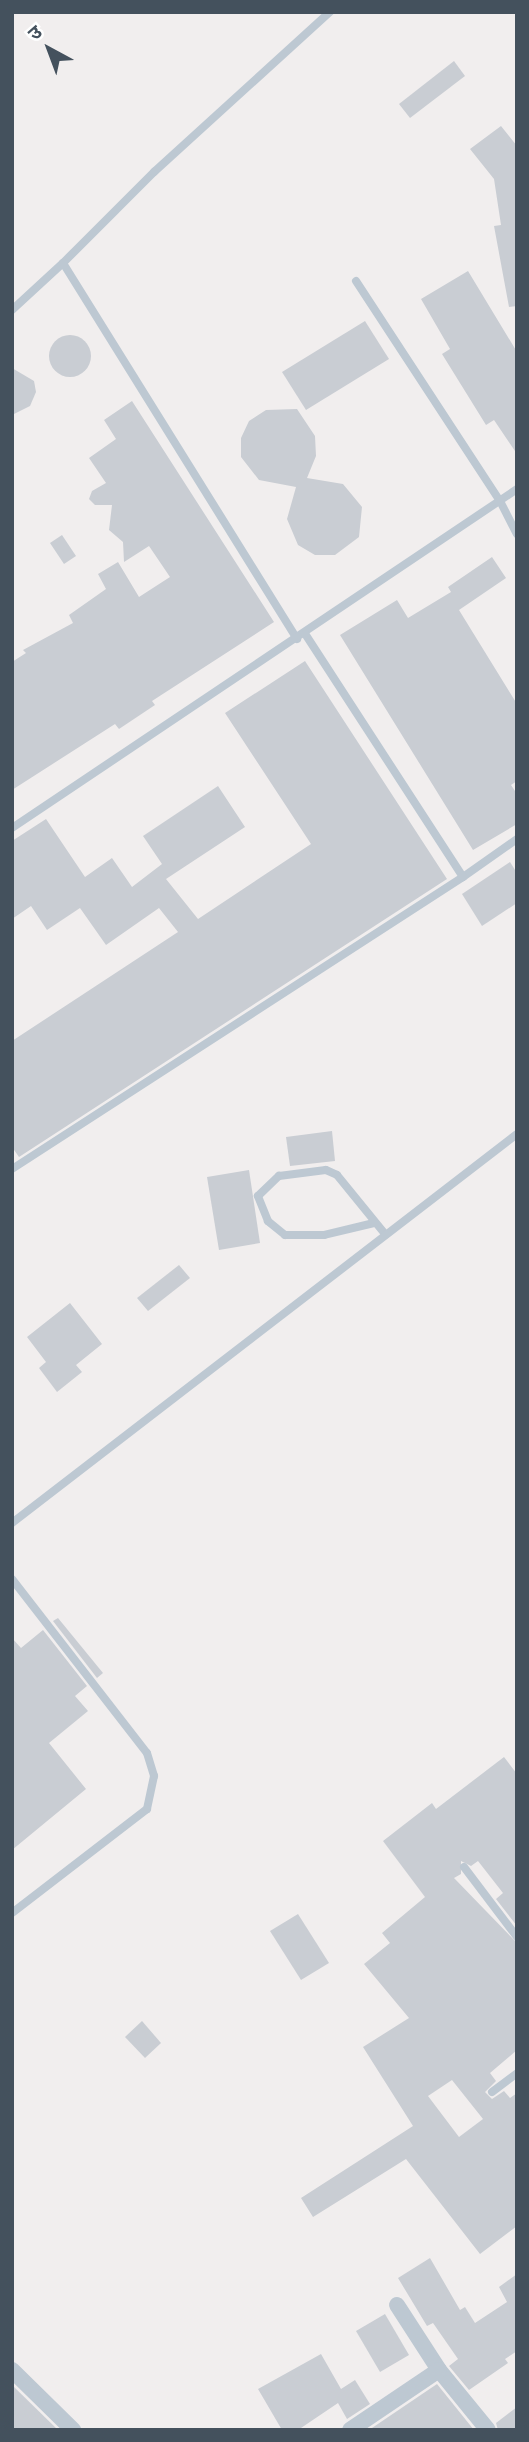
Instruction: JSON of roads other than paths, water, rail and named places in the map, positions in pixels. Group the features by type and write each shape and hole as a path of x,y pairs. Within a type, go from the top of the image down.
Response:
{"street":[{"path":"397,2305 439,2370 488,2430"},
{"path":"12,2370 73,2430"},
{"path":"350,2430 439,2370"}],"lane":[{"path":"12,310 154,172 330,12"},
{"path":"63,263 302,636 463,877"},
{"path":"356,281 500,501 517,534"},
{"path":"12,828 302,636 517,489"},
{"path":"12,1169 463,877 517,839"},
{"path":"12,1523 517,1134"},
{"path":"374,1223 324,1235 285,1235 268,1221 258,1196 279,1175 327,1170 337,1175 374,1223 386,1234"},
{"path":"12,1579 147,1753 154,1784 147,1809 12,1913"},
{"path":"464,1867 517,1937"},
{"path":"492,2092 517,2073"}]}
